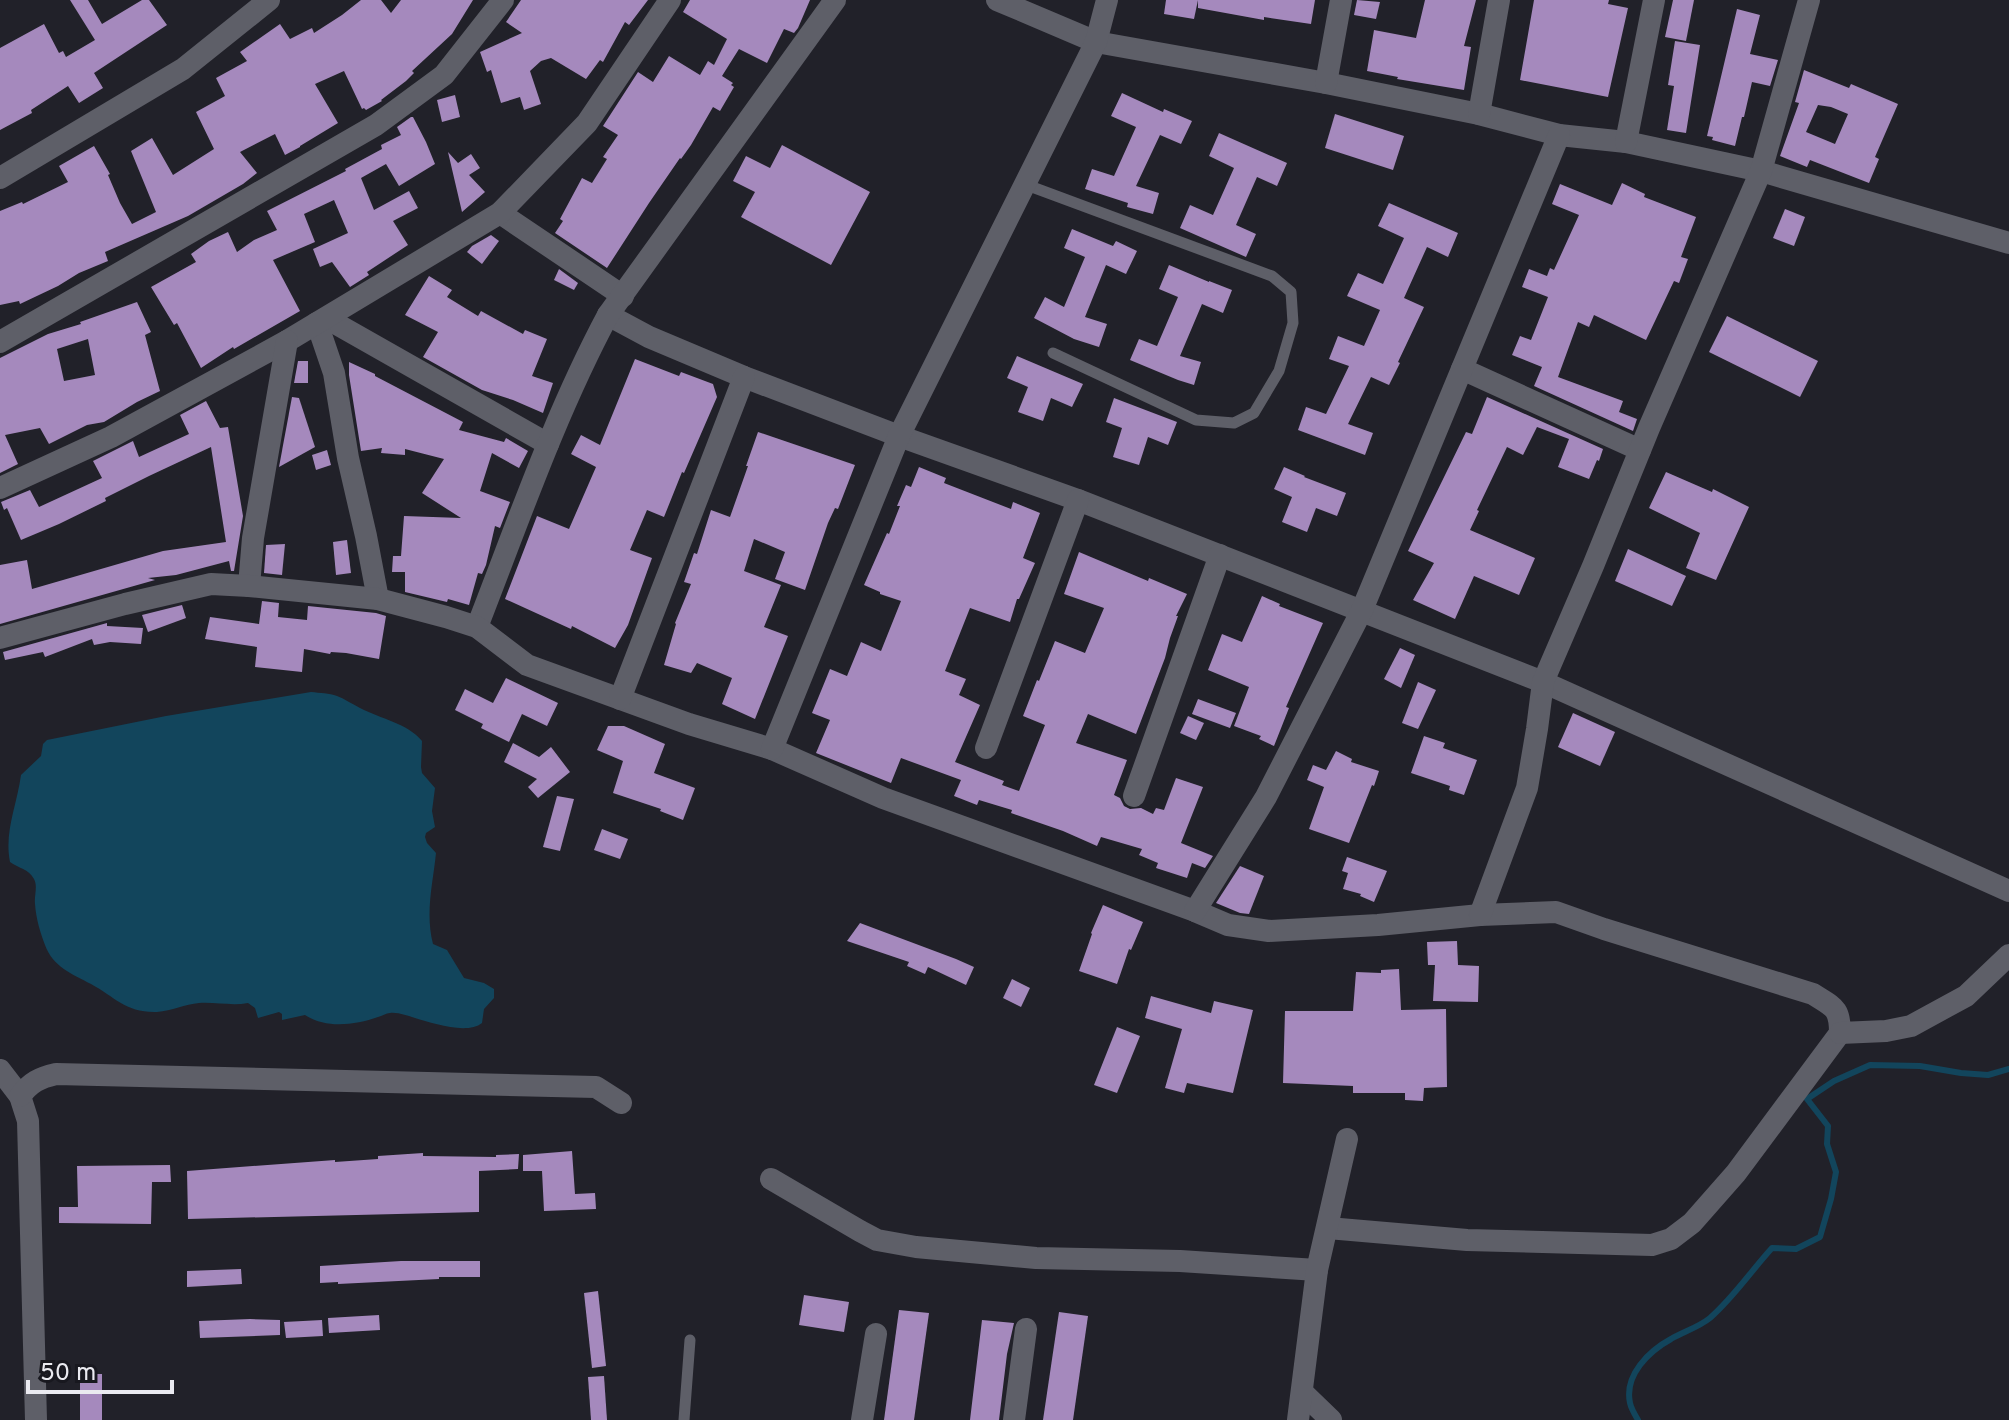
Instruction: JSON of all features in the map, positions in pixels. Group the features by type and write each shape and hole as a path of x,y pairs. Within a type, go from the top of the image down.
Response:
{"street":[{"path":"0,178 183,69 269,0"},
{"path":"0,342 376,125 444,75 503,0"},
{"path":"0,488 111,437 287,341 500,213 587,123 670,0"},
{"path":"477,627 548,444 587,353 608,315 835,0"},
{"path":"997,0 1096,42 1326,83 1479,114 1559,135 1626,142 1761,171 2009,243"},
{"path":"772,749 899,436 1096,42 1107,0"},
{"path":"1326,83 1341,0"},
{"path":"1479,114 1499,0"},
{"path":"1626,142 1654,0"},
{"path":"1480,915 1527,788 1543,682 1761,171 1809,0"},
{"path":"1195,911 1266,797 1362,610 1559,135"},
{"path":"500,213 623,296"},
{"path":"608,315 649,337 744,377 1078,500 1543,682 2009,891"},
{"path":"322,320 548,444"},
{"path":"322,320 378,599"},
{"path":"249,586 253,538 287,341"},
{"path":"1462,369 1640,450"},
{"path":"620,699 744,377"},
{"path":"986,748 1078,500"},
{"path":"1134,796 1220,555"},
{"path":"0,638 211,584 378,599 477,627 527,665 689,724 772,749 883,798 1228,925 1269,931 1556,912 1813,994 1834,1008 1840,1017 1840,1033 1736,1173 1692,1223 1671,1239 1652,1245 1467,1240 1328,1228"},
{"path":"1840,1033 1886,1031 1911,1026 1966,996 2009,955"},
{"path":"0,1070 20,1096 28,1121 36,1420"},
{"path":"20,1096 30,1083 56,1074 596,1087 621,1103"},
{"path":"1298,1420 1317,1270 1347,1139"},
{"path":"771,1179 877,1240 916,1247 1036,1258 1180,1261 1317,1270"},
{"path":"1014,1420 1026,1329"},
{"path":"862,1420 876,1334"},
{"path":"1302,1392 1331,1420"}],"lane":[{"path":"1024,184 1272,276 1291,292 1293,323 1279,371 1254,413 1234,423 1196,420 1053,353"},
{"path":"684,1420 690,1340"}],"water":[{"path":"311,692 340,697 401,726 422,741 422,773 435,788 432,811 435,827 425,837 436,853 430,898 433,944 447,950 464,978 494,989 494,998 484,1009 482,1023 468,1028 449,1027 393,1013 341,1024 322,1022 305,1015 282,1020 279,1012 258,1018 255,1008 248,1003 199,1003 146,1012 121,1003 70,973 48,953 36,914 35,882 29,873 10,862 9,851 10,829 21,775 41,756 47,740"}],"building":[{"path":"70,0 88,0 102,24 142,0 149,0 167,25 94,73 103,88 79,103 68,86 31,110 32,113 0,130 0,48 44,24 59,53 63,51 66,57 95,40"},
{"path":"361,0 381,0 391,13 401,0 473,0 452,34 382,101 366,110 362,109 344,71 315,84 338,123 285,155 275,134 240,152 257,173 243,184 188,216 105,252 108,261 58,286 20,304 19,301 0,305 0,211 23,204 68,182 59,166 94,146 132,224 156,212 131,151 152,138 173,175 214,149 196,112 225,96 216,78 247,61 240,52 280,24 290,39 312,28 314,33"},
{"path":"521,0 648,0 629,25 625,22 603,62 600,60 586,79 551,58 541,61 530,71 541,104 524,110 520,97 501,103 491,70 487,72 480,52 522,33 506,22"},
{"path":"690,0 810,0 798,28 794,33 784,29 767,63 739,49 722,76 734,87 720,111 713,107 691,145 607,268 555,233 582,178 592,183 607,159 603,157 618,135 603,126 638,72 653,82 669,56 700,75 708,61 714,65 727,39 683,12"},
{"path":"1166,0 1198,0 1194,19 1164,14"},
{"path":"1198,0 1315,0 1311,24 1264,17 1264,20 1198,8"},
{"path":"1357,0 1380,2 1376,19 1354,15"},
{"path":"1425,0 1476,0 1464,46 1471,47 1464,90 1367,71 1374,30 1416,38"},
{"path":"1534,0 1609,0 1608,4 1628,8 1608,97 1520,80"},
{"path":"1673,0 1694,0 1686,41 1665,37"},
{"path":"1737,9 1760,15 1750,54 1778,60 1770,86 1752,82 1735,146 1707,136"},
{"path":"1675,41 1700,45 1686,133 1667,130 1674,86 1668,85"},
{"path":"1804,70 1849,88 1851,84 1898,104 1875,157 1879,159 1869,183 1810,160 1807,167 1780,156 1799,103 1795,102","holes":["1818,105 1848,114 1835,144 1806,132"]},
{"path":"1122,93 1163,112 1164,109 1192,121 1181,144 1160,135 1136,186 1159,193 1153,214 1127,207 1128,203 1085,189 1092,169 1114,176 1136,127 1111,116"},
{"path":"455,95 460,117 442,122 437,100"},
{"path":"1335,114 1404,136 1393,170 1325,148"},
{"path":"411,117 435,164 399,186 386,164 361,178 374,210 409,191 418,208 393,221 408,245 350,287 332,262 320,267 313,249 348,233 334,200 304,214 315,242 273,260 300,311 201,368 177,323 174,325 151,287 196,262 191,254 228,232 237,252 277,230 267,211 382,149 381,145 401,135 397,127"},
{"path":"1219,133 1287,163 1277,186 1257,177 1236,225 1256,234 1246,257 1180,228 1190,205 1213,215 1234,168 1209,156"},
{"path":"782,145 870,192 831,265 741,217 755,192 733,181 746,156 770,168"},
{"path":"448,152 458,163 471,154 480,168 469,175 485,192 462,212"},
{"path":"1622,183 1645,194 1644,197 1696,217 1681,257 1688,259 1679,283 1674,281 1646,340 1594,315 1589,327 1578,322 1558,377 1623,401 1619,412 1637,419 1633,431 1534,386 1542,367 1512,355 1520,336 1531,340 1548,297 1522,287 1529,269 1547,276 1550,268 1554,270 1579,215 1552,204 1560,184 1612,205"},
{"path":"1389,203 1458,233 1448,257 1427,247 1404,298 1424,307 1400,363 1389,385 1371,377 1348,424 1373,433 1365,455 1298,430 1306,407 1326,414 1349,366 1329,359 1338,336 1364,346 1380,310 1347,296 1358,273 1383,284 1404,238 1378,226"},
{"path":"1785,209 1805,217 1794,246 1773,238"},
{"path":"1072,229 1113,246 1116,241 1137,251 1126,274 1106,265 1085,317 1107,324 1099,347 1074,339 1034,318 1045,297 1064,307 1085,257 1064,248"},
{"path":"491,235 499,241 482,264 467,252"},
{"path":"1169,265 1232,290 1223,313 1202,304 1180,356 1201,362 1194,385 1130,360 1139,339 1157,346 1178,297 1159,289"},
{"path":"559,269 578,283 574,290 554,280"},
{"path":"429,276 452,290 447,297 478,316 481,311 523,334 525,330 547,339 532,376 553,383 543,413 482,390 423,357 438,332 405,315"},
{"path":"137,302 151,332 145,335 160,391 104,422 87,425 49,444 40,428 5,435 18,464 0,473 0,358 80,322","holes":["88,339 95,375 64,381 57,349"]},
{"path":"1727,316 1818,361 1800,397 1709,352"},
{"path":"1017,356 1083,384 1072,407 1051,398 1043,421 1018,412 1028,387 1007,378"},
{"path":"635,359 679,376 681,372 713,384 717,397 664,517 647,510 630,550 652,558 628,625 615,648 572,626 571,629 505,599 537,516 569,529 596,467 571,454 581,435 600,445"},
{"path":"298,361 308,361 308,383 294,383"},
{"path":"349,362 463,422 459,430 504,442 506,438 528,451 519,468 492,453 480,491 510,502 500,528 495,526 486,565 482,574 478,573 469,605 405,592 405,572 392,572 393,556 401,556 404,516 461,518 422,493 444,459 405,449 405,455 381,453 382,448 361,451"},
{"path":"292,397 299,398 315,447 279,467"},
{"path":"1487,397 1603,449 1589,479 1558,467 1569,439 1537,427 1523,455 1507,447 1470,530 1535,558 1519,595 1474,576 1455,619 1413,600 1434,563 1408,551 1466,432 1472,434"},
{"path":"1114,398 1177,422 1168,445 1148,437 1139,465 1113,457 1122,428 1106,422"},
{"path":"206,401 220,428 228,427 243,516 234,571 231,571 229,561 176,575 148,578 155,580 0,624 0,565 27,560 32,589 163,551 226,542 211,447 21,540 7,508 4,510 1,502 30,490 39,507 102,478 93,461 133,441 139,457 189,434 180,415"},
{"path":"758,432 855,465 838,509 835,508 828,523 805,590 775,579 785,552 754,539 744,571 781,585 764,627 788,636 755,719 722,704 732,678 697,663 691,673 664,665 675,623 691,584 684,582 711,510 730,517"},
{"path":"327,450 331,465 316,470 312,455"},
{"path":"919,467 946,478 944,483 1011,509 1013,502 1040,513 1023,558 1035,563 1017,599 1010,622 970,608 945,671 966,679 959,695 980,705 955,762 1004,781 1002,785 1019,791 1045,725 1023,716 1055,641 1085,653 1104,608 1064,594 1079,552 1187,594 1176,616 1165,658 1136,734 1088,714 1076,743 1127,760 1114,795 1130,809 1141,808 1153,814 1156,808 1164,810 1176,778 1203,787 1181,843 1213,856 1205,868 1192,863 1187,878 1156,868 1158,863 1139,855 1142,849 1101,837 1097,846 1011,813 1012,810 979,800 977,805 954,796 961,780 901,758 891,783 816,753 830,720 812,713 830,669 847,676 861,642 881,651 901,601 864,585 889,534 906,485 911,487"},
{"path":"1284,467 1346,493 1337,516 1316,508 1307,532 1282,522 1292,497 1274,489"},
{"path":"1666,472 1712,492 1713,489 1749,507 1716,580 1686,568 1700,533 1649,508"},
{"path":"347,540 351,573 336,575 333,542"},
{"path":"285,544 282,575 264,573 266,545"},
{"path":"1628,549 1686,576 1672,606 1615,581"},
{"path":"1262,596 1323,623 1286,707 1289,708 1274,746 1259,739 1261,736 1234,726 1249,687 1208,670 1222,634 1242,642"},
{"path":"262,601 279,603 278,617 307,620 308,606 386,616 379,659 304,649 302,672 255,667 257,647 205,639 210,617 259,624"},
{"path":"182,605 186,618 148,632 142,615"},
{"path":"107,623 107,626 143,628 141,644 110,642 94,645 92,639 45,657 43,652 5,660 3,652"},
{"path":"1400,648 1415,655 1401,688 1384,679"},
{"path":"506,678 558,703 547,726 522,714 509,742 455,710 465,689 493,703"},
{"path":"1418,682 1436,690 1418,729 1402,723"},
{"path":"1198,699 1236,713 1230,728 1192,714"},
{"path":"1573,713 1615,732 1600,766 1558,747"},
{"path":"1188,716 1204,723 1196,740 1180,733"},
{"path":"608,726 624,726 665,744 654,773 695,788 683,820 613,793 623,761 597,750"},
{"path":"1424,736 1445,743 1443,748 1477,760 1464,795 1449,790 1450,786 1411,773"},
{"path":"513,743 539,757 551,747 570,772 538,798 528,787 537,779 504,762"},
{"path":"1336,751 1352,759 1351,762 1379,771 1349,843 1309,829 1324,787 1307,780 1313,765 1326,770"},
{"path":"557,796 574,799 560,851 543,847"},
{"path":"602,829 628,839 620,859 594,850"},
{"path":"1347,857 1387,871 1374,902 1343,889 1348,873 1342,871"},
{"path":"1240,866 1264,876 1249,914 1216,903"},
{"path":"1103,905 1143,922 1129,949 1117,984 1079,971"},
{"path":"860,923 974,967 966,985 928,967 925,974 907,966 909,962 847,941"},
{"path":"1457,941 1458,965 1479,966 1478,1002 1433,1001 1435,965 1428,965 1427,942"},
{"path":"1399,969 1401,1010 1446,1009 1447,1087 1424,1088 1423,1101 1405,1100 1405,1093 1353,1093 1353,1086 1283,1083 1285,1011 1353,1011 1356,972 1381,973 1381,970"},
{"path":"1012,979 1030,988 1021,1007 1003,998"},
{"path":"1151,996 1211,1013 1214,1001 1253,1010 1233,1093 1187,1083 1184,1093 1165,1088 1182,1029 1145,1018"},
{"path":"1117,1027 1140,1036 1117,1093 1094,1085"},
{"path":"572,1151 575,1194 595,1193 596,1209 544,1211 542,1171 523,1171 523,1155"},
{"path":"423,1153 423,1156 496,1157 519,1154 518,1169 479,1171 479,1212 188,1219 187,1171 378,1159 378,1156"},
{"path":"170,1165 171,1182 152,1182 151,1224 59,1223 59,1207 78,1207 77,1166"},
{"path":"401,1261 480,1261 480,1277 320,1283 320,1266"},
{"path":"241,1269 242,1284 187,1287 187,1271"},
{"path":"598,1291 606,1366 592,1368 584,1293"},
{"path":"804,1295 849,1302 844,1332 799,1325"},
{"path":"899,1310 929,1313 914,1420 884,1420"},
{"path":"1059,1312 1088,1316 1073,1420 1043,1420"},
{"path":"379,1315 380,1330 329,1333 328,1318"},
{"path":"280,1320 280,1335 200,1338 199,1321"},
{"path":"322,1320 323,1336 286,1338 284,1322"},
{"path":"982,1320 1014,1323 999,1420 970,1420"},
{"path":"80,1374 102,1374 102,1420 80,1420"},
{"path":"604,1376 607,1420 591,1420 588,1377"}],"waterway":[{"path":"1638,1420 1629,1393 1635,1374 1647,1357 1663,1344 1710,1318 1772,1248 1796,1249 1820,1237 1836,1172 1827,1144 1828,1126 1807,1099 1834,1081 1870,1065 1920,1066 1988,1075 2009,1069"}]}
